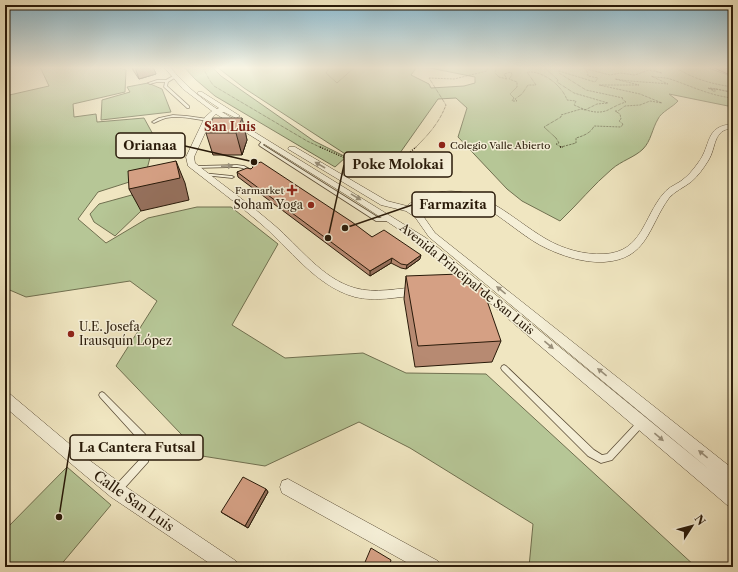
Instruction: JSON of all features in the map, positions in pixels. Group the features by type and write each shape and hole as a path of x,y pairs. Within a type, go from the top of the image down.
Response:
{"street":[{"name":"Avenida Principal de San Luis","path":"192,94 216,111 391,219 422,240 733,499"},
{"name":"Avenida Principal de San Luis","path":"203,94 230,112 375,199 390,205 406,208 418,215 432,235 733,479"},
{"path":"201,101 208,102 210,98"},
{"path":"230,112 222,110 216,111 207,123 190,157 191,164 273,229 299,255 324,276 350,291 364,294 431,290"},
{"path":"207,123 233,121"},
{"path":"391,219 391,214 393,211 406,208 435,195 445,193 463,194 486,203 543,241 565,252 591,258 617,256 635,248 666,196 673,188 690,178 706,158 711,141 717,130 722,127 733,126"},
{"path":"452,280 454,266"},
{"path":"463,290 480,292 491,296"},
{"name":"Calle San Luis","path":"5,398 80,462 117,491 230,567"},
{"path":"288,487 432,567"}],"lane":[{"path":"173,94 188,107"},
{"path":"154,122 167,116 187,117 207,123"},
{"path":"199,171 237,166 251,171"},
{"path":"199,171 232,177"},
{"path":"504,368 591,453 601,459 609,457 641,423"},
{"path":"102,395 142,437 147,446 144,459 117,491"}],"path":[{"path":"227,94 304,139 359,164 388,164 400,161 426,137 440,120 446,105 439,94"},
{"path":"510,94 514,98 512,101 517,101 515,99 522,94"},
{"path":"564,94 566,96 565,99 576,101 574,105 584,110"},
{"path":"579,94 608,103 597,104 584,110"},
{"path":"601,94 623,98 622,99 626,102 604,111 596,112 581,109 561,115 544,127 558,140 559,143 556,144 563,147 576,143 576,138 584,136 593,129 594,126 621,126 623,124 619,121 621,119 620,114 615,111 618,111 624,106 640,105 650,101 662,102 637,94"},
{"path":"711,94 720,94 724,98 733,98"}],"green space":[{"path":"15,94 118,94 73,104 74,117 96,114 97,122 144,118 155,138 145,177 98,192 78,219 106,243 148,218 197,207 231,207 278,244 232,325 285,358 363,353 406,373 486,374 696,567 529,567 533,524 410,448 359,422 265,466 202,456 116,366 157,301 130,281 26,297 5,288 5,96"},
{"path":"124,94 164,94 171,112 101,120 102,100"},
{"path":"212,94 246,94 314,141 346,157 335,167"},
{"path":"253,94 733,94 733,107 669,94 678,101 660,116 648,142 643,149 612,169 598,181 560,221 522,201 507,189 458,137 467,108 456,98 438,99 395,160 380,163 356,161"},
{"path":"139,193 141,211 115,236 94,222 90,214 99,204"},
{"path":"67,467 111,505 59,567 5,567 5,530"}],"building":[{"path":"213,118 242,118 236,133 206,133"},
{"path":"176,161 180,178 129,189 128,171"},
{"path":"261,162 352,222 372,237 384,230 421,255 407,265 401,264 392,258 370,271 237,172 247,168 251,169 253,167 252,165"},
{"path":"460,274 483,289 501,341 418,346 406,276"},
{"path":"243,477 266,489 245,526 221,512"},
{"path":"371,548 391,560 389,567 363,567"}],"place":[{"name":"Colegio Valle Abierto","path":"442,145"},
{"name":"Orianaa","path":"254,162"},
{"name":"Farmarket","path":"292,190"},
{"name":"Soham Yoga","path":"311,205"},
{"name":"Farmazita","path":"345,228"},
{"name":"Poke Molokai","path":"328,238"},
{"name":"U.E. Josefa Irausquín López","path":"71,334"},
{"name":"La Cantera Futsal","path":"59,517"}],"district":[{"name":"San Luis","path":"230,127"}]}
